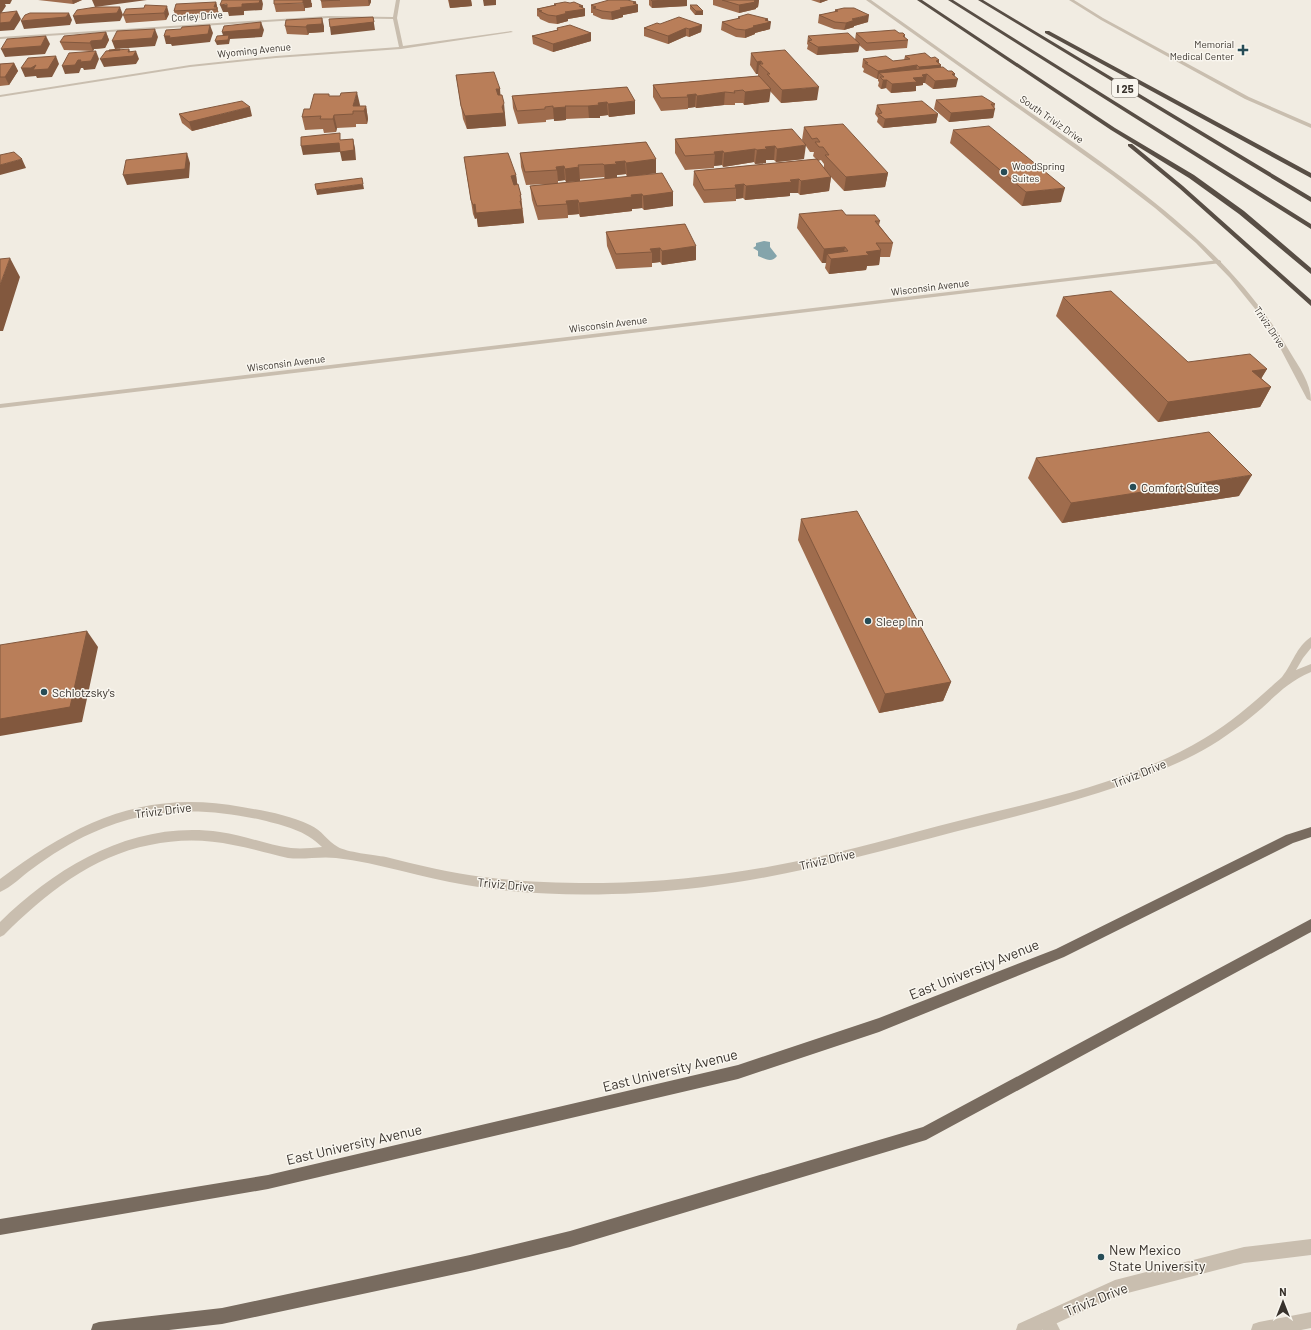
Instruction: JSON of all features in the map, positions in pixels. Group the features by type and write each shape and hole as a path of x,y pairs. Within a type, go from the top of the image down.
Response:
{"highway":[{"path":"919,0 1113,129 1135,140 1228,203 1311,272"},
{"name":"I 25","path":"950,0 1311,227"},
{"path":"982,0 1052,34 1311,176"},
{"name":"I 25","path":"982,0 1311,200"},
{"path":"1113,129 1311,304"}],"main road":[{"name":"East University Avenue","path":"0,1227 268,1182 738,1072 879,1025 1060,953 1290,839 1311,832"},
{"path":"99,1330 222,1316 470,1263 570,1239 926,1133 1311,925"}],"street":[{"path":"398,0 395,18 401,48"},
{"name":"South Triviz Drive","path":"868,0 1152,202 1219,262"},
{"path":"1071,0 1102,19 1247,98 1311,126"},
{"name":"Corley Drive","path":"0,38 328,17 395,18"},
{"name":"Wyoming Avenue","path":"0,96 190,66 276,57 401,48 511,32"},
{"name":"Triviz Drive","path":"1219,262 1263,315 1289,356 1311,399"},
{"name":"Wisconsin Avenue","path":"0,406 1219,262"},
{"name":"Triviz Drive","path":"1285,681 1299,655 1311,641"},
{"name":"Triviz Drive","path":"0,931 16,914 49,886 76,868 102,854 153,838 184,835 210,836 293,853 335,852 465,880 502,885 550,888 668,886 771,872 976,822 1104,787 1186,754 1217,736 1255,709 1285,681 1311,668"},
{"name":"Triviz Drive","path":"0,886 54,847 84,830 140,810 173,806 208,805 231,808 276,819 310,830 335,852"},
{"name":"Triviz Drive","path":"1024,1330 1049,1325 1115,1288 1244,1255 1311,1247"},
{"path":"1259,1330 1311,1320"}],"water":[{"path":"764,241 770,242 770,247 777,256 771,260 758,256 758,251 753,248 756,246 756,243"}],"building":[{"path":"222,0 260,0 259,3 242,4 242,7 227,8 227,4 220,5"},
{"path":"274,0 303,0 303,3 274,4"},
{"path":"609,0 627,0 636,2 633,3 638,5 620,8 623,9 611,12 593,8 596,7 591,5"},
{"path":"722,0 757,0 754,1 756,2 739,5"},
{"path":"216,2 214,7 217,7 217,9 174,11 176,4"},
{"path":"574,2 583,6 579,6 585,9 565,12 568,13 556,16 548,15 537,9 556,5 554,4"},
{"path":"145,5 167,6 164,13 123,15 126,9 144,8"},
{"path":"690,5 697,5 703,11 696,11"},
{"path":"96,7 120,7 117,13 73,16 77,10"},
{"path":"854,8 869,15 852,19 855,20 846,23 835,22 819,15 838,11 835,10"},
{"path":"17,11 10,22 0,23 0,13"},
{"path":"30,13 69,13 66,17 21,21 25,15"},
{"path":"748,14 768,19 765,20 771,22 753,26 755,27 745,30 736,29 722,22 740,18 738,17"},
{"path":"373,17 374,22 330,27 329,19"},
{"path":"679,17 702,25 689,29 686,28 668,36 644,28 657,23 660,24"},
{"path":"322,18 322,24 307,25 306,27 285,26 286,20"},
{"path":"261,22 260,29 222,32 224,26"},
{"path":"210,25 208,34 169,38 170,36 164,36 166,30"},
{"path":"570,25 591,33 553,44 532,36 558,30 557,28"},
{"path":"155,29 152,38 112,41 117,31"},
{"path":"895,30 899,33 903,33 905,35 903,36 908,40 867,43 856,33"},
{"path":"106,32 102,40 91,41 90,43 60,42 64,36"},
{"path":"848,33 860,44 818,47 808,41 812,40 808,36"},
{"path":"229,35 228,40 215,41 217,36"},
{"path":"46,36 41,46 1,49 7,39"},
{"path":"129,49 128,52 136,51 133,56 100,59 106,51"},
{"path":"109,50 120,50 109,51"},
{"path":"785,50 819,87 782,90 767,74 770,74 759,64 763,64 761,61 757,62 751,53"},
{"path":"96,51 91,61 80,62 81,60 78,60 75,65 62,66 69,53"},
{"path":"925,53 931,58 935,57 939,60 936,61 941,65 919,67 917,65 878,71 865,63 868,63 863,59 886,56 893,61 910,59 905,56"},
{"path":"56,56 48,69 33,70 36,65 31,68 21,68 28,58"},
{"path":"14,63 5,77 0,77 0,64"},
{"path":"943,67 948,71 952,71 955,74 952,74 958,79 935,81 927,74 922,75 924,77 913,78 917,82 892,84 887,80 883,80 880,77 884,77 879,73"},
{"path":"494,72 500,89 496,89 498,95 502,95 504,103 502,107 504,113 465,116 461,106 456,75"},
{"path":"759,76 771,89 745,92 743,90 734,91 735,93 725,92 697,96 696,94 687,95 688,97 661,98 653,85"},
{"path":"627,87 635,101 608,104 607,102 598,103 599,105 588,106 565,106 566,107 553,108 553,106 545,107 545,109 517,111 512,96"},
{"path":"357,92 353,106 366,106 364,111 353,111 353,114 334,115 333,119 320,119 321,116 302,117 304,109 310,109 314,94 340,96 341,93"},
{"path":"982,96 995,104 991,104 995,109 951,113 936,100"},
{"path":"242,101 250,107 189,122 179,114"},
{"path":"922,101 938,114 885,119 878,114 882,113 877,105"},
{"path":"843,124 888,173 846,177 825,155 829,155 823,147 819,147 815,142 820,142 817,138 812,139 804,127"},
{"path":"989,126 1065,188 1026,192 953,130"},
{"path":"792,129 806,145 777,149 775,146 765,147 767,149 724,153 723,151 714,152 715,154 685,156 675,139"},
{"path":"340,133 340,140 353,139 354,150 340,152 339,143 301,146 301,137"},
{"path":"646,142 656,159 626,163 625,161 615,162 617,164 604,165 578,165 579,167 565,169 564,166 556,167 557,170 525,172 520,153"},
{"path":"14,152 22,159 0,165 0,155"},
{"path":"187,153 185,169 123,175 126,160"},
{"path":"508,153 516,175 511,176 514,185 518,184 521,195 520,201 522,209 476,213 475,204 473,205 471,200 464,157"},
{"path":"817,159 831,177 801,181 799,179 790,180 792,182 746,186 744,184 735,185 736,188 704,190 694,171"},
{"path":"662,173 673,192 643,196 642,194 631,195 632,197 579,203 578,200 566,201 567,204 537,206 530,186"},
{"path":"362,178 363,184 316,190 315,184"},
{"path":"842,210 846,215 875,215 880,221 875,221 893,243 876,243 881,250 866,252 869,255 831,259 827,254 848,251 845,247 824,249 799,214"},
{"path":"685,224 696,246 662,251 660,248 650,249 652,252 616,254 606,232"},
{"path":"10,258 0,285 0,259"},
{"path":"1111,291 1188,362 1250,354 1267,369 1252,371 1271,387 1168,402 1063,297"},
{"path":"1209,432 1252,475 1071,503 1036,458"},
{"name":"Sleep Inn","path":"857,511 951,682 885,694 801,519"},
{"name":"Schlotzsky's","path":"87,631 70,707 0,719 0,645"}],"place":[{"name":"Memorial Medical Center","path":"1243,50"},
{"name":"WoodSpring Suites","path":"1004,172"},
{"name":"Comfort Suites","path":"1133,487"},
{"name":"Sleep Inn","path":"868,621"},
{"name":"Schlotzsky's","path":"44,692"},
{"name":"New Mexico State University","path":"1101,1257"}]}
